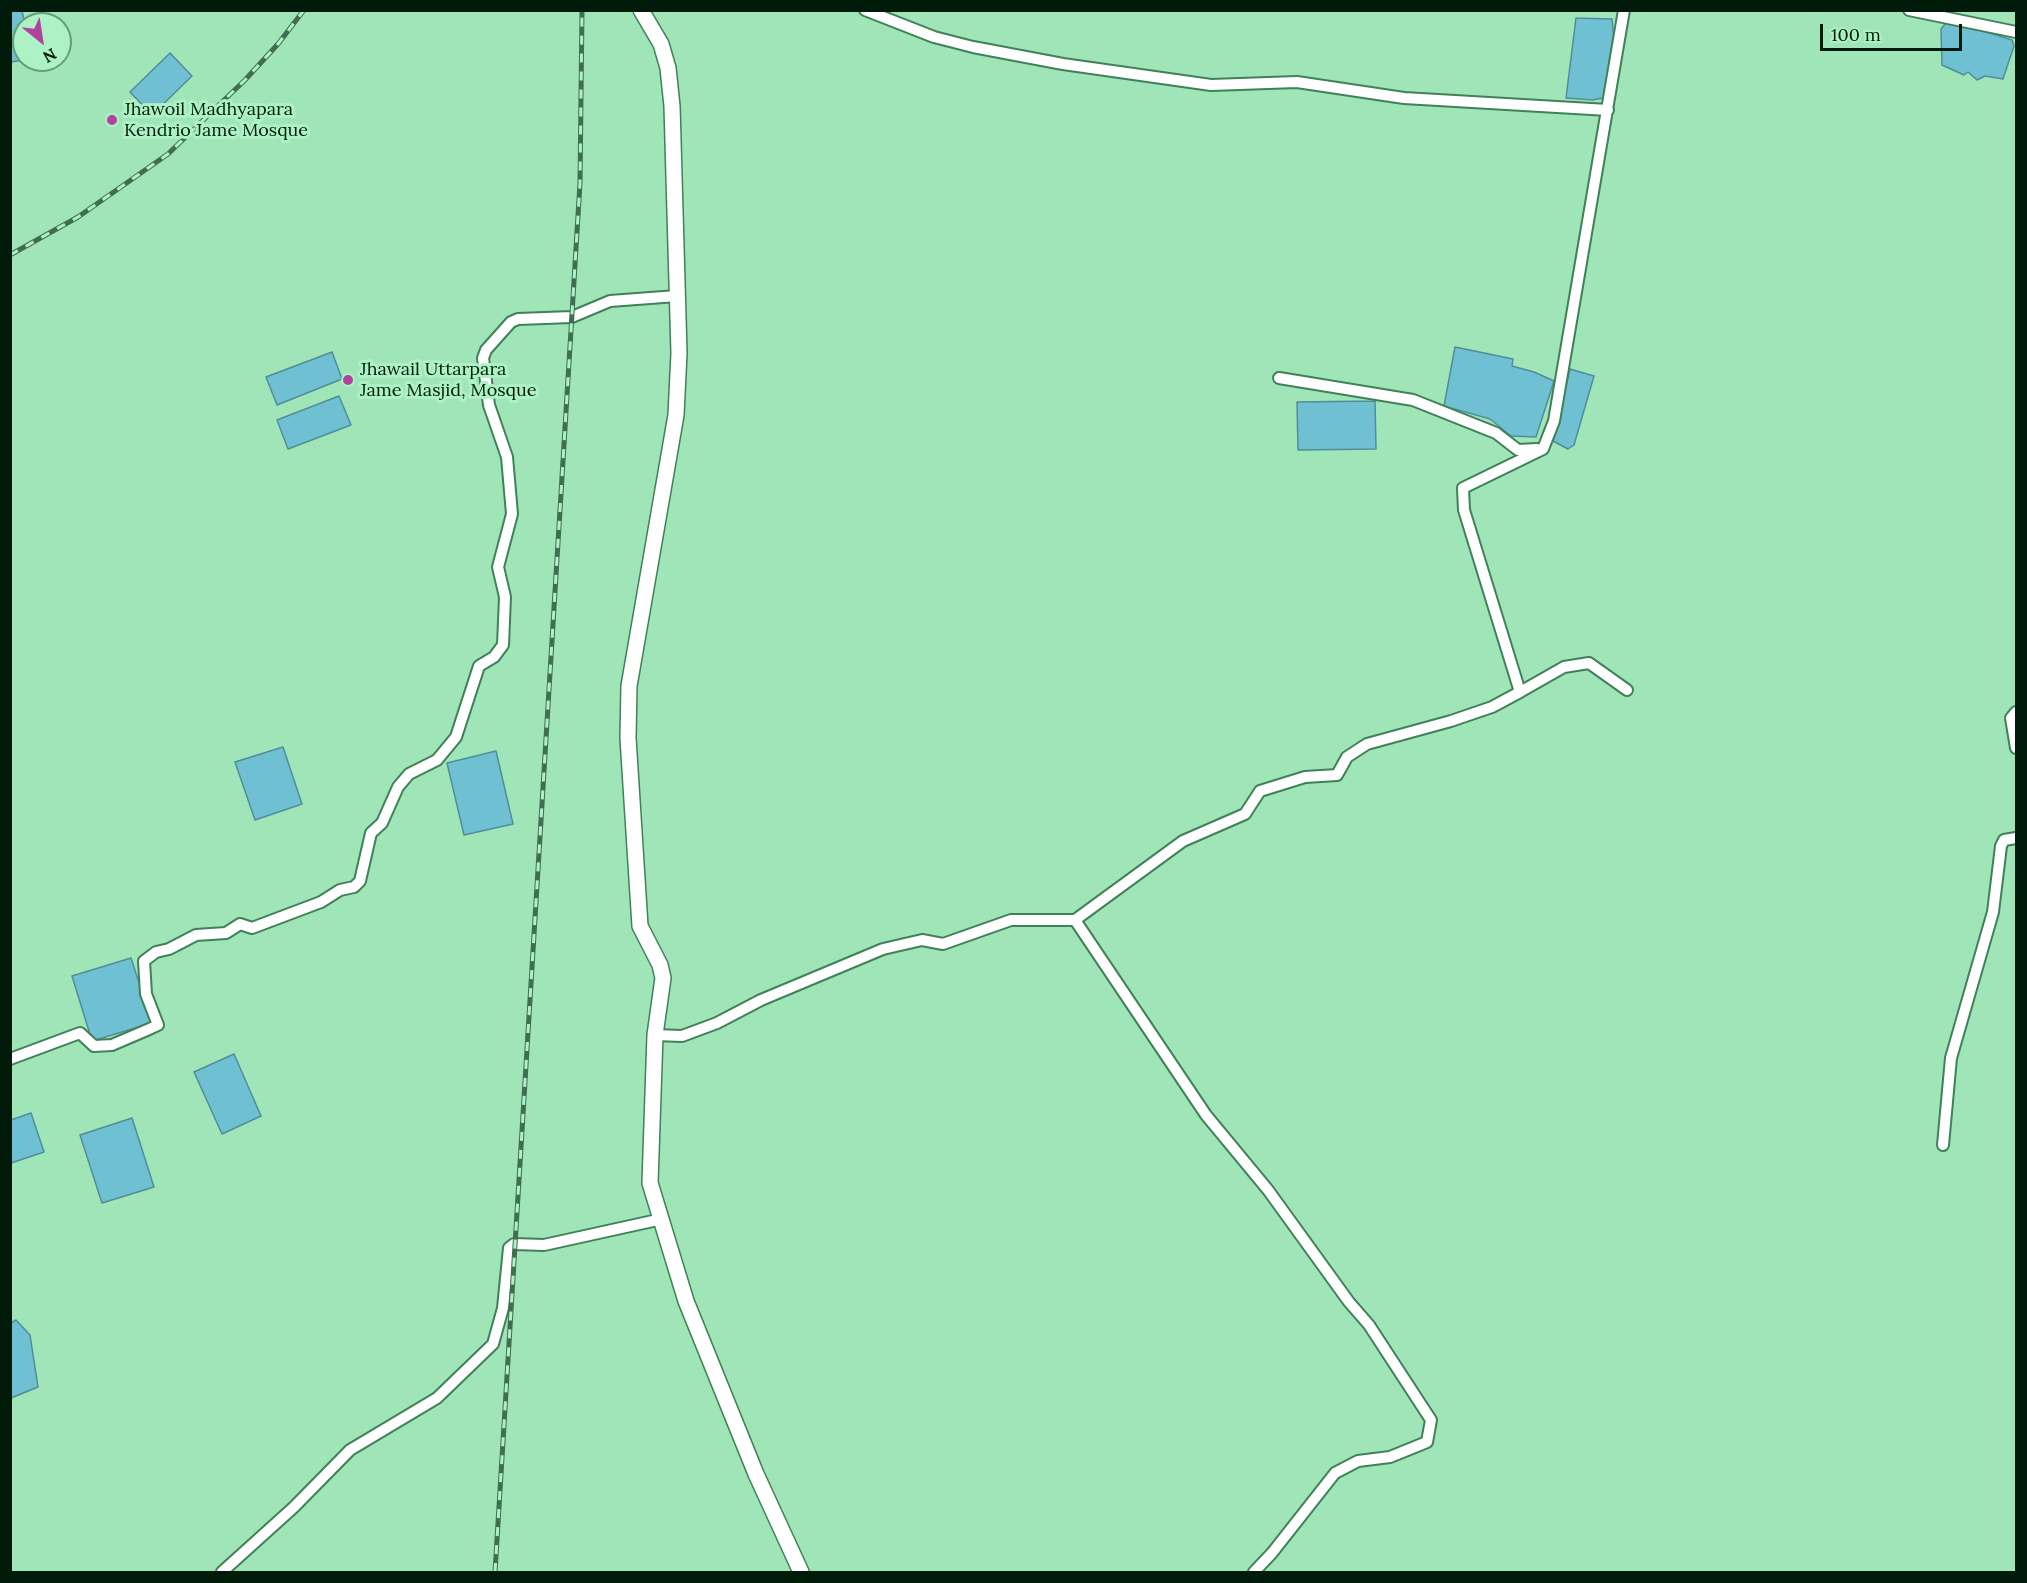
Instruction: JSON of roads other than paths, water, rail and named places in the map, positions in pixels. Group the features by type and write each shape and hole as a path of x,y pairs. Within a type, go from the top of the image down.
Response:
{"main road":[{"path":"641,10 661,44 668,68 672,105 679,353 676,415 629,686 628,738 640,926 660,965 663,978 655,1035 650,1183 686,1301 756,1474 801,1572"}],"street":[{"path":"866,10 934,37 973,47 1063,64 1211,85 1297,82 1404,98 1608,110"},
{"path":"1520,692 1464,510 1463,488 1543,449 1554,421 1624,10"},
{"path":"1909,10 2016,32"},
{"path":"10,1059 80,1032 94,1046 112,1045 158,1025 146,994 144,961 156,952 169,949 196,935 226,933 240,924 252,928 321,902 340,890 354,887 360,880 371,833 382,823 398,787 409,774 437,760 456,737 479,666 494,657 503,645 505,597 498,567 512,514 507,457 489,405 483,358 486,350 511,322 518,319 572,317 610,301 677,296"},
{"path":"1279,378 1413,400 1496,433 1518,450 1543,449"},
{"path":"655,1035 682,1036 717,1023 761,1000 883,949 922,940 943,944 1011,920 1075,920 1183,841 1245,814 1260,791 1305,777 1337,774 1347,757 1367,744 1492,707 1564,667 1589,663 1627,690"},
{"path":"2016,712 2010,718 2016,748"},
{"path":"1943,1146 1951,1058 1994,912 2001,846 2004,840 2016,838"},
{"path":"1075,920 1206,1115 1268,1190 1349,1302 1369,1324 1431,1420 1427,1442 1390,1457 1358,1461 1335,1473 1272,1553 1254,1572"},
{"path":"222,1572 294,1507 350,1450 437,1398 493,1344 503,1308 509,1248 514,1244 544,1245 662,1219"}],"water":[{"path":"11,10 22,11 12,12 11,62"},
{"path":"1576,18 1612,19 1614,40 1607,97 1593,100 1566,98"},
{"path":"1948,20 2012,40 2014,46 2003,79 1985,76 1977,80 1968,72 1964,75 1942,65 1941,29"},
{"path":"170,53 192,76 152,115 130,92"},
{"path":"1455,347 1513,359 1512,366 1554,381 1536,437 1511,436 1490,419 1444,406"},
{"path":"332,352 342,379 277,405 266,377"},
{"path":"1570,369 1594,376 1574,445 1568,449 1553,441"},
{"path":"339,396 351,425 288,449 277,420"},
{"path":"1375,401 1376,449 1298,450 1297,402"},
{"path":"283,747 302,804 255,820 235,762"},
{"path":"496,751 513,824 464,835 447,763"},
{"path":"131,958 152,1023 92,1041 72,976"},
{"path":"234,1054 261,1116 222,1134 194,1072"},
{"path":"31,1113 44,1152 11,1163 11,1120"},
{"path":"132,1118 154,1187 102,1203 80,1135"},
{"path":"16,1320 30,1335 38,1387 11,1398 11,1323"}],"railway":[{"path":"10,255 78,217 168,154 245,80 278,44 304,10"},
{"path":"495,1572 580,183 582,10"}],"place":[{"name":"Jhawoil Madhyapara Kendrio Jame Mosque","path":"112,120"},
{"name":"Jhawail Uttarpara Jame Masjid, Mosque","path":"348,380"}]}
